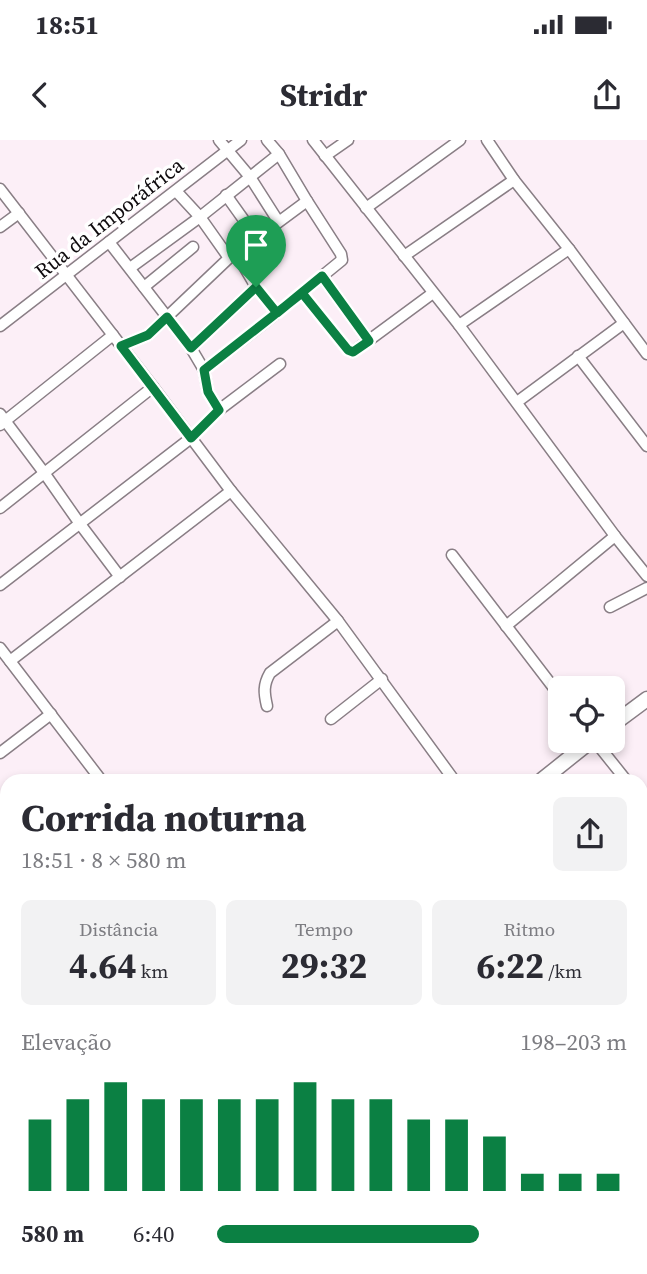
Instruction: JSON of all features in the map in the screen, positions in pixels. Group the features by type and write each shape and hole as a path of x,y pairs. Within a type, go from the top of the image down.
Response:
{"street":[{"path":"219,140 250,177 278,221"},
{"name":"Rua da Imporáfrica","path":"0,326 241,140"},
{"path":"204,370 342,260 279,154 267,140"},
{"path":"313,140 459,325 647,576"},
{"path":"326,156 348,140"},
{"path":"366,208 460,140"},
{"path":"487,140 514,180 647,354"},
{"path":"130,268 279,154"},
{"path":"404,256 514,180"},
{"path":"0,189 231,491 338,621 450,774"},
{"path":"121,346 148,335 229,258 200,217 176,191"},
{"path":"226,195 261,246 243,258 242,263 256,287 277,313"},
{"path":"257,238 307,201"},
{"path":"0,227 19,213"},
{"path":"108,242 191,348 204,370 208,392 219,410"},
{"path":"144,287 192,247"},
{"path":"459,325 569,249"},
{"path":"322,276 369,341"},
{"path":"191,348 256,287"},
{"path":"302,293 348,350 353,352 433,293"},
{"path":"517,402 624,323"},
{"path":"113,335 2,420 120,577"},
{"path":"578,356 647,446"},
{"path":"0,585 191,438 219,410 279,364"},
{"path":"0,508 153,387"},
{"path":"10,661 231,491"},
{"path":"506,626 615,536"},
{"path":"452,555 548,680"},
{"path":"610,607 647,588"},
{"path":"267,706 264,692 270,674 338,621"},
{"path":"0,648 96,774"},
{"path":"331,719 382,679"},
{"path":"625,715 647,699"},
{"path":"0,734 4,750 51,714"},
{"path":"550,774 576,753"},
{"path":"604,753 621,774"}],"route":[{"path":"256,287 191,348 167,317 148,335 121,346 191,438 219,410 208,392 204,370 277,313 302,293 348,350 353,352 369,341 322,276 277,313 256,287"}]}
